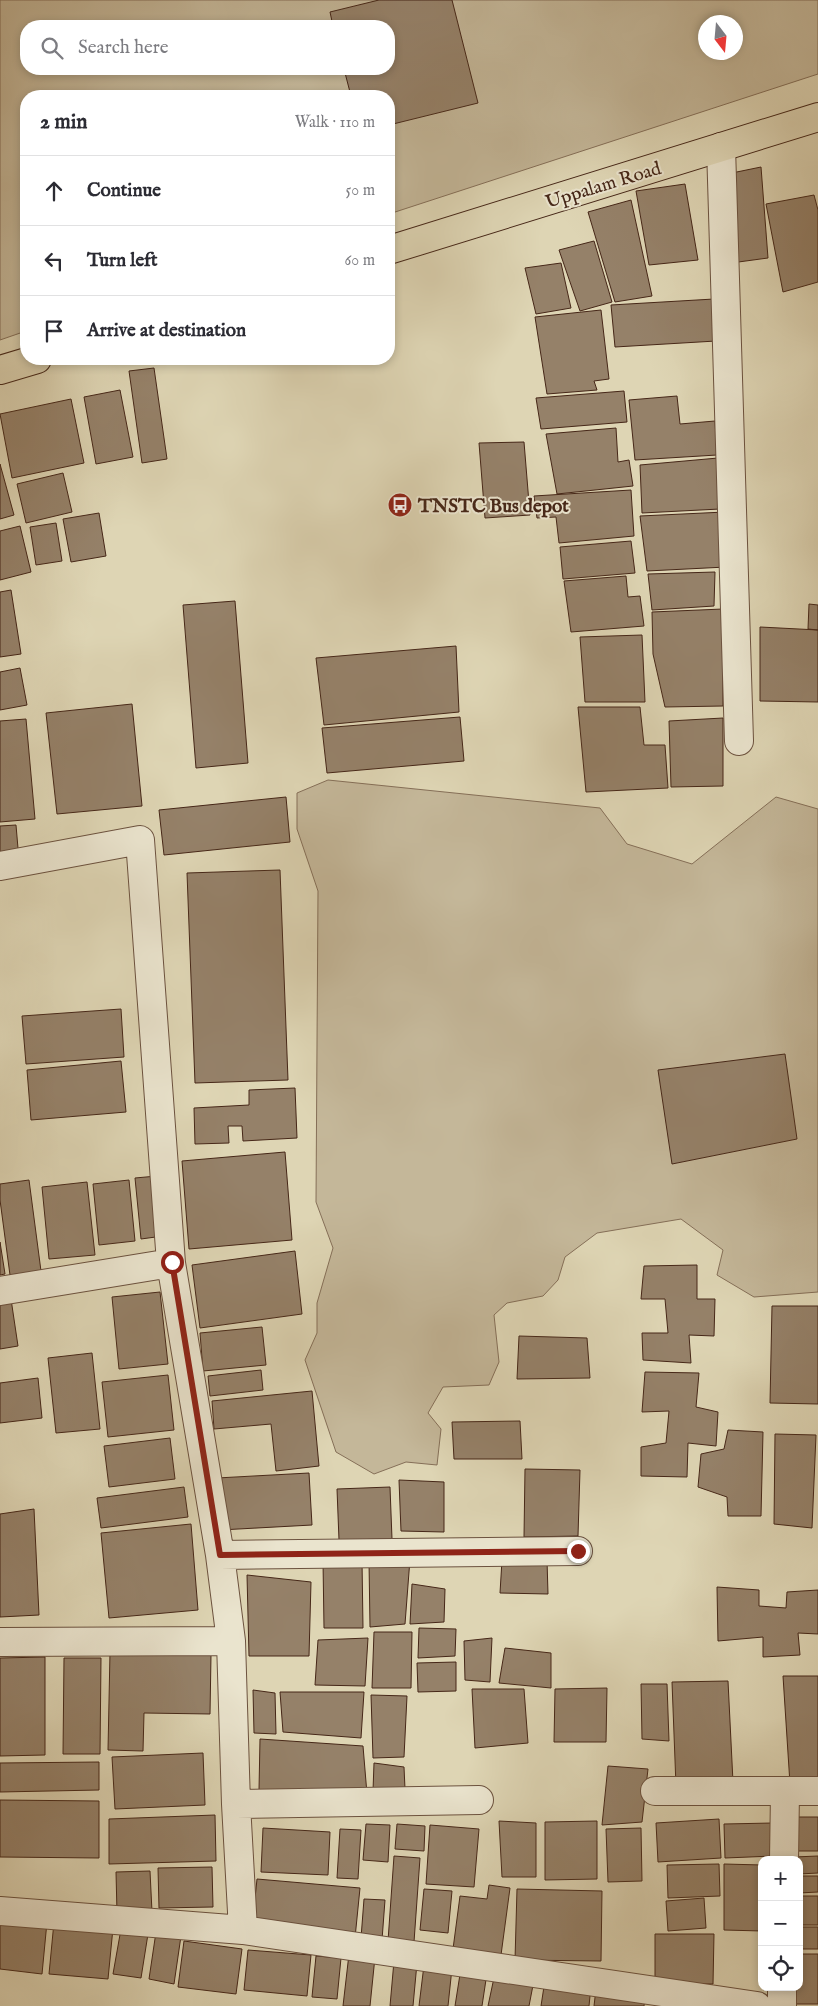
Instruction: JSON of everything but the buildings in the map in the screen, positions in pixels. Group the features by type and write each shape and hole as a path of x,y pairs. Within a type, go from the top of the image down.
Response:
{"main road":[{"name":"Uppalam Road","path":"395,248 818,117"},
{"path":"0,370 20,364"}],"street":[{"path":"721,148 739,741"},
{"path":"0,866 140,840 172,1262 220,1555 231,1641 236,1804 243,1930"},
{"path":"0,1292 172,1262"},
{"path":"220,1555 578,1551"},
{"path":"0,1642 231,1641"},
{"path":"655,1791 818,1791"},
{"path":"784,1856 786,1792"},
{"path":"236,1804 479,1800"},
{"path":"0,1911 243,1930 757,2006"},
{"path":"782,1991 782,2006"}],"shaded area":[{"path":"0,0 818,0 818,74 395,212 395,90 20,90 20,333 0,340"},
{"path":"328,780 600,808 627,844 692,864 776,797 818,809 818,1292 754,1297 717,1275 723,1250 681,1219 597,1233 565,1257 558,1280 543,1296 507,1303 494,1315 499,1362 489,1385 443,1387 428,1413 441,1429 437,1465 406,1462 374,1474 336,1452 305,1360 317,1333 317,1303 333,1248 316,1202 318,891 297,829 297,793"}],"place":[{"name":"TNSTC Bus depot","path":"400,505"}],"route":[{"path":"172,1262 220,1555 578,1551"}]}
